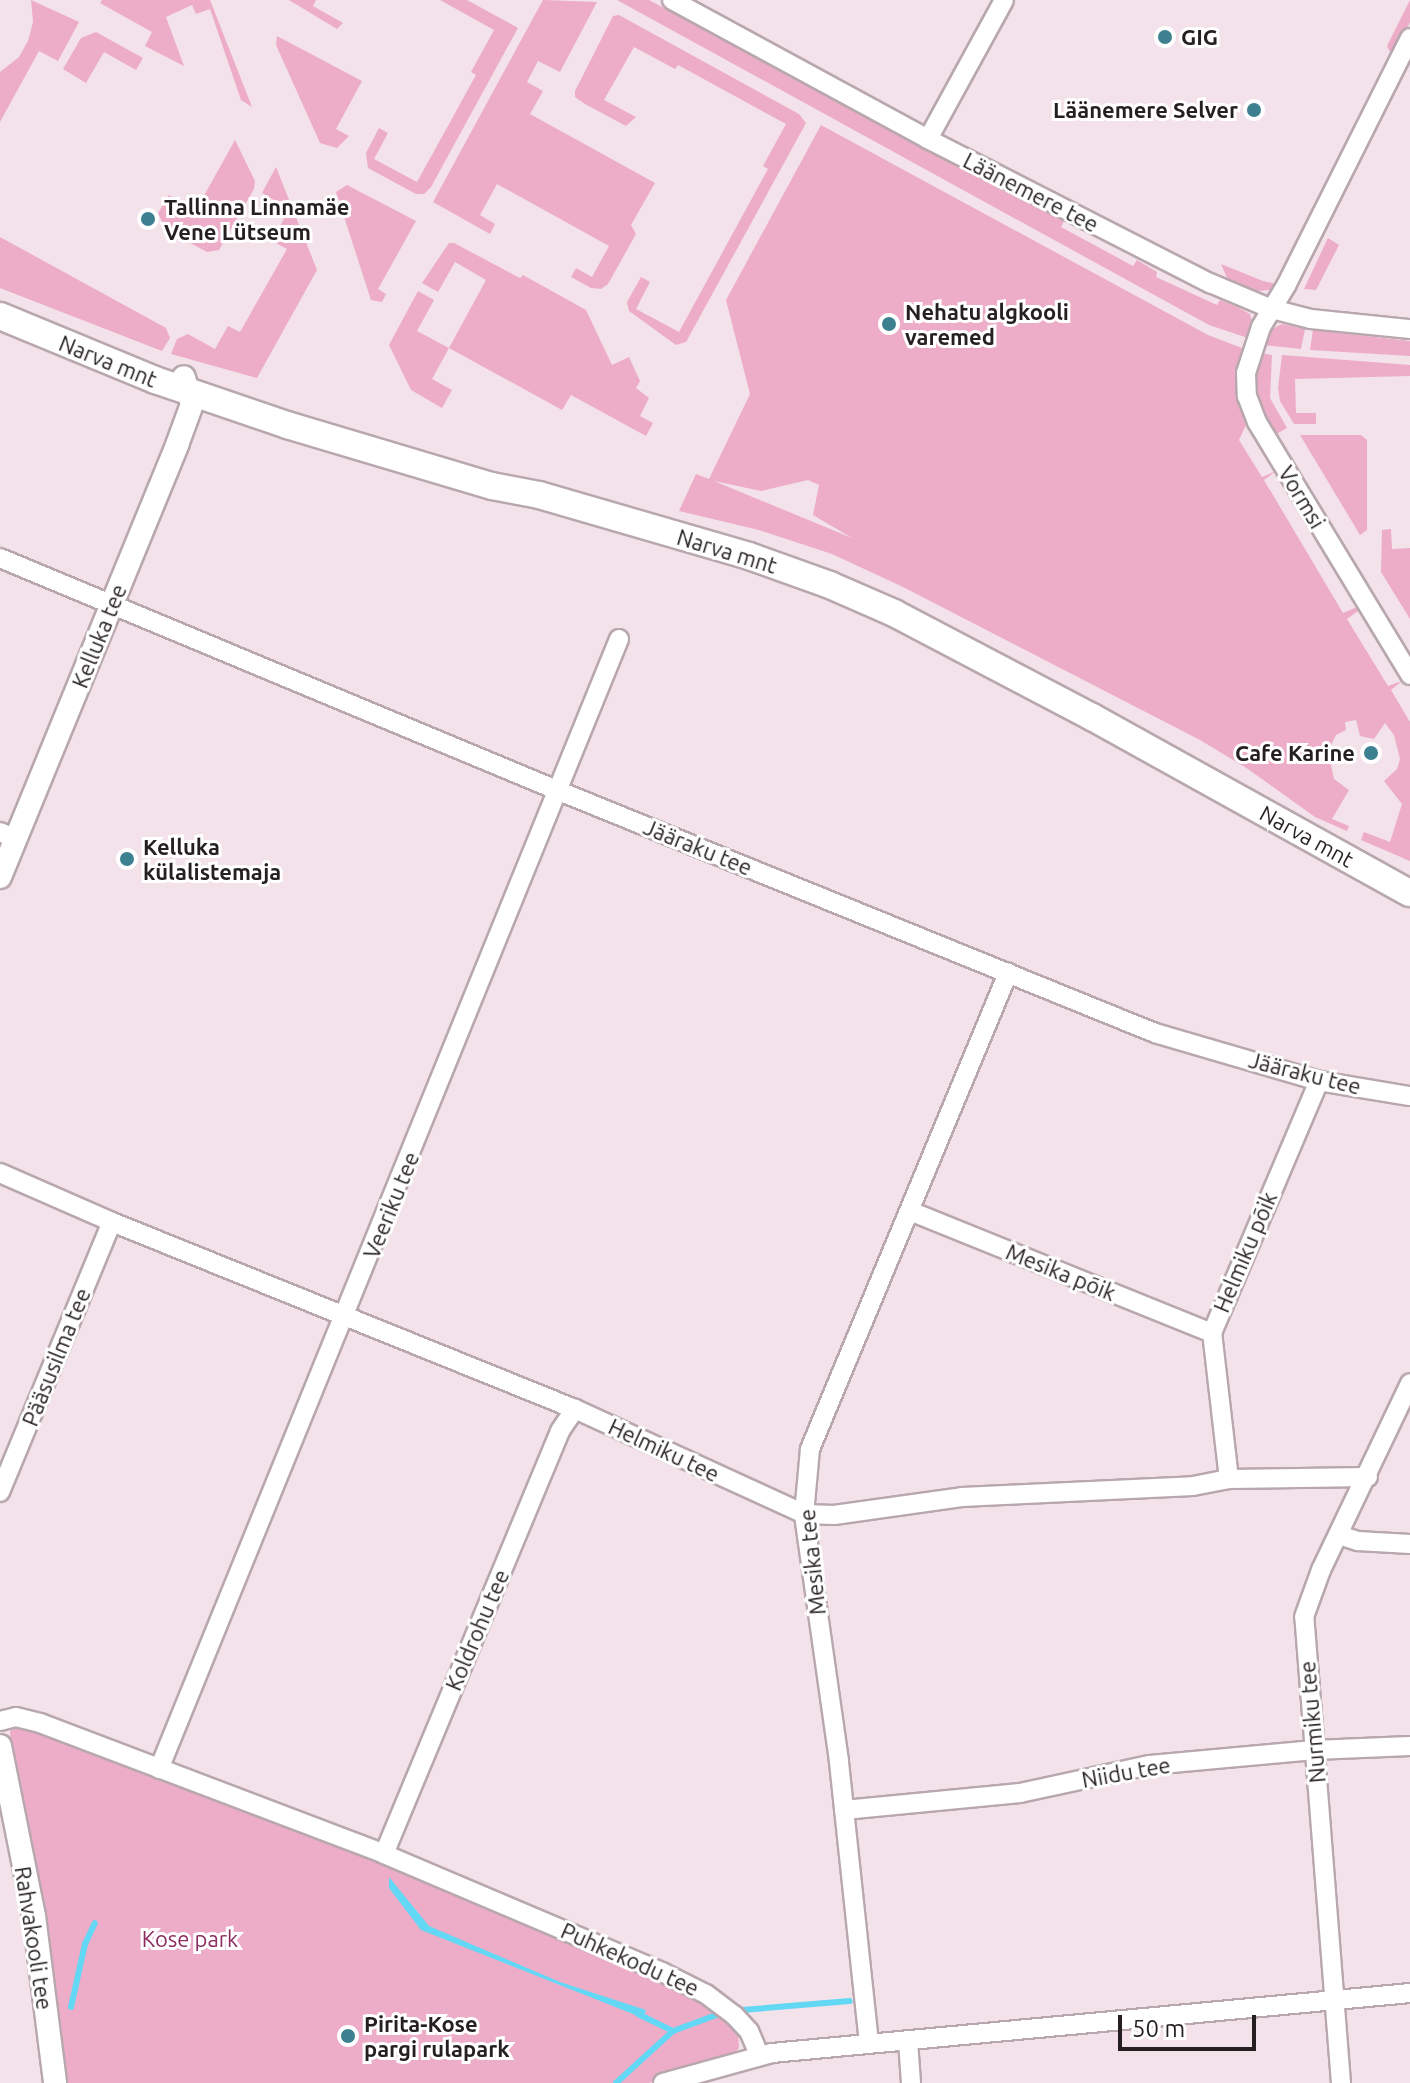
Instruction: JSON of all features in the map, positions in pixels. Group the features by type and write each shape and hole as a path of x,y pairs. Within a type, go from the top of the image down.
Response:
{"main road":[{"name":"Narva mnt","path":"0,314 187,385 406,461 492,486 539,495 749,556 830,585 894,613 1092,717 1410,893"}],"street":[{"name":"Läänemere tee","path":"672,0 928,139 1210,283 1272,309 1311,319 1410,329"},
{"path":"928,139 1004,0"},
{"name":"Vormsi","path":"1410,38 1257,336 1246,373 1247,396 1257,422 1410,675"},
{"name":"Kelluka tee","path":"0,877 8,836 112,604 177,445 192,404 187,385"},
{"name":"Jääraku tee","path":"0,558 559,791 1155,1033 1319,1081 1410,1096"},
{"name":"Veeriku tee","path":"159,1769 346,1317 619,639"},
{"name":"Mesika tee","path":"869,2043 844,1810 804,1514 810,1449 1008,973"},
{"name":"Helmiku põik","path":"1229,1479 1212,1333 1319,1081"},
{"name":"Helmiku tee","path":"0,1173 112,1222 575,1409 804,1514 834,1515 962,1497 1193,1486 1229,1479 1368,1477"},
{"name":"Mesika põik","path":"910,1211 1212,1333"},
{"name":"Pääsusilma tee","path":"0,1492 112,1222"},
{"name":"Nurmiku tee","path":"1341,2083 1307,1696 1304,1617 1410,1383"},
{"name":"Koldrohu tee","path":"384,1854 560,1431 575,1409"},
{"path":"1339,1535 1358,1541 1410,1544"},
{"name":"Puhkekodu tee","path":"0,1721 15,1717 31,1720 384,1854 701,1991 722,2005 749,2031 759,2055"},
{"name":"Rahvakooli tee","path":"0,1746 34,1916 55,2083"},
{"name":"Niidu tee","path":"844,1810 1020,1793 1150,1765 1314,1750 1410,1746"},
{"path":"663,2083 759,2055 1410,1993"},
{"path":"908,2041 911,2083"}],"green space":[{"path":"31,0 79,22 58,61 39,51 0,122 0,72 19,57 28,41 33,22"},
{"path":"102,0 210,0 252,107 241,100 210,9 196,14 192,5 166,17 184,66 145,46 152,32 100,3"},
{"path":"289,0 316,0 313,6 343,23 337,29"},
{"path":"440,0 467,0 518,28 431,187 424,194 416,194 368,168 366,153 379,128 388,133 374,159 417,182 476,75 471,72 494,30"},
{"path":"543,0 597,2 560,72 538,61 527,82 543,91 530,114 655,183 631,225 636,234 608,284 601,289 591,288 571,277 576,268 592,277 609,246 497,184 480,215 495,224 490,234 433,202"},
{"path":"617,0 649,0 1064,221 1061,227 1133,266 1137,260 1157,272 1156,277 1217,305 1220,300 1237,307 1250,314 1253,326 1248,338 1209,325"},
{"path":"1410,0 1410,22 1397,51 1390,52 1387,46"},
{"path":"619,15 799,114 806,123 686,342 676,345 629,311 627,302 641,277 650,282 636,309 679,332 768,169 763,166 786,124 678,65 675,69 634,47 604,100 636,117 626,126 585,104 575,97 575,91 613,16"},
{"path":"96,32 143,58 136,70 104,52 86,83 63,69 81,38"},
{"path":"277,36 362,81 336,129 349,136 337,148 320,143 276,45"},
{"path":"821,125 1208,335 1242,348 1238,376 1240,407 1246,425 1239,440 1262,477 1276,471 1264,480 1343,613 1357,607 1358,611 1347,619 1388,686 1402,681 1391,690 1410,722 1410,861 1361,840 1364,832 1390,842 1402,804 1384,781 1397,769 1400,759 1394,735 1385,723 1374,739 1360,736 1356,720 1345,722 1346,730 1336,735 1328,751 1334,779 1349,790 1332,819 1349,826 1347,831 1315,817 1248,769 1200,740 901,586 832,554 759,530 679,511 696,474 709,479 750,394 726,300","holes":["808,480 819,485 813,515 852,538 714,481 761,491"]},
{"path":"235,140 255,181 254,189 219,250 207,252 166,230 158,213 169,195 196,210"},
{"path":"276,167 317,270 257,378 171,354 177,339 188,334 215,349 228,326 240,332 287,249 276,243 278,230 289,209 262,193"},
{"path":"347,185 416,221 378,289 386,294 382,302 371,300 336,192"},
{"path":"0,237 166,328 170,338 162,351 0,288"},
{"path":"1328,238 1339,245 1316,290 1304,289"},
{"path":"449,243 520,278 523,275 586,310 612,365 629,357 640,381 636,388 649,398 640,416 653,423 646,436 571,395 562,410 449,348 486,280 455,262 438,292 422,283"},
{"path":"1221,264 1276,284 1270,290 1257,291 1227,278"},
{"path":"418,291 434,300 417,331 449,348 432,379 452,390 442,408 411,390 389,345"},
{"path":"1282,324 1305,329 1301,349 1263,345 1270,330"},
{"path":"1313,330 1410,341 1410,356 1310,350"},
{"path":"1259,353 1272,355 1270,398 1287,428 1275,435 1259,408 1256,392"},
{"path":"1282,355 1410,365 1410,376 1295,379 1296,413 1316,413 1316,424 1294,424 1280,401 1278,388"},
{"path":"1300,435 1361,435 1367,440 1367,530 1360,535"},
{"path":"1391,529 1392,549 1410,548 1410,619 1381,572 1382,530"},
{"name":"Kose park","path":"23,1724 397,1866 702,1995 738,2029 739,2048 731,2056 649,2083 64,2083 11,1759 10,1731"}],"water":[{"path":"389,1877 429,1926 560,1982 646,2010 643,2018 421,1930 389,1888"}],"waterway":[{"path":"71,2007 85,1944 95,1923"},
{"path":"742,2010 850,2001"},
{"path":"616,2083 673,2031 722,2013"},
{"path":"638,2014 673,2031"}],"place":[{"name":"GIG","path":"1165,37"},
{"name":"Läänemere Selver","path":"1254,110"},
{"name":"Tallinna Linnamäe Vene Lütseum","path":"148,219"},
{"name":"Nehatu algkooli varemed","path":"889,324"},
{"name":"Cafe Karine","path":"1371,753"},
{"name":"Kelluka külalistemaja","path":"127,859"},
{"name":"Pirita-Kose pargi rulapark","path":"348,2036"}]}
